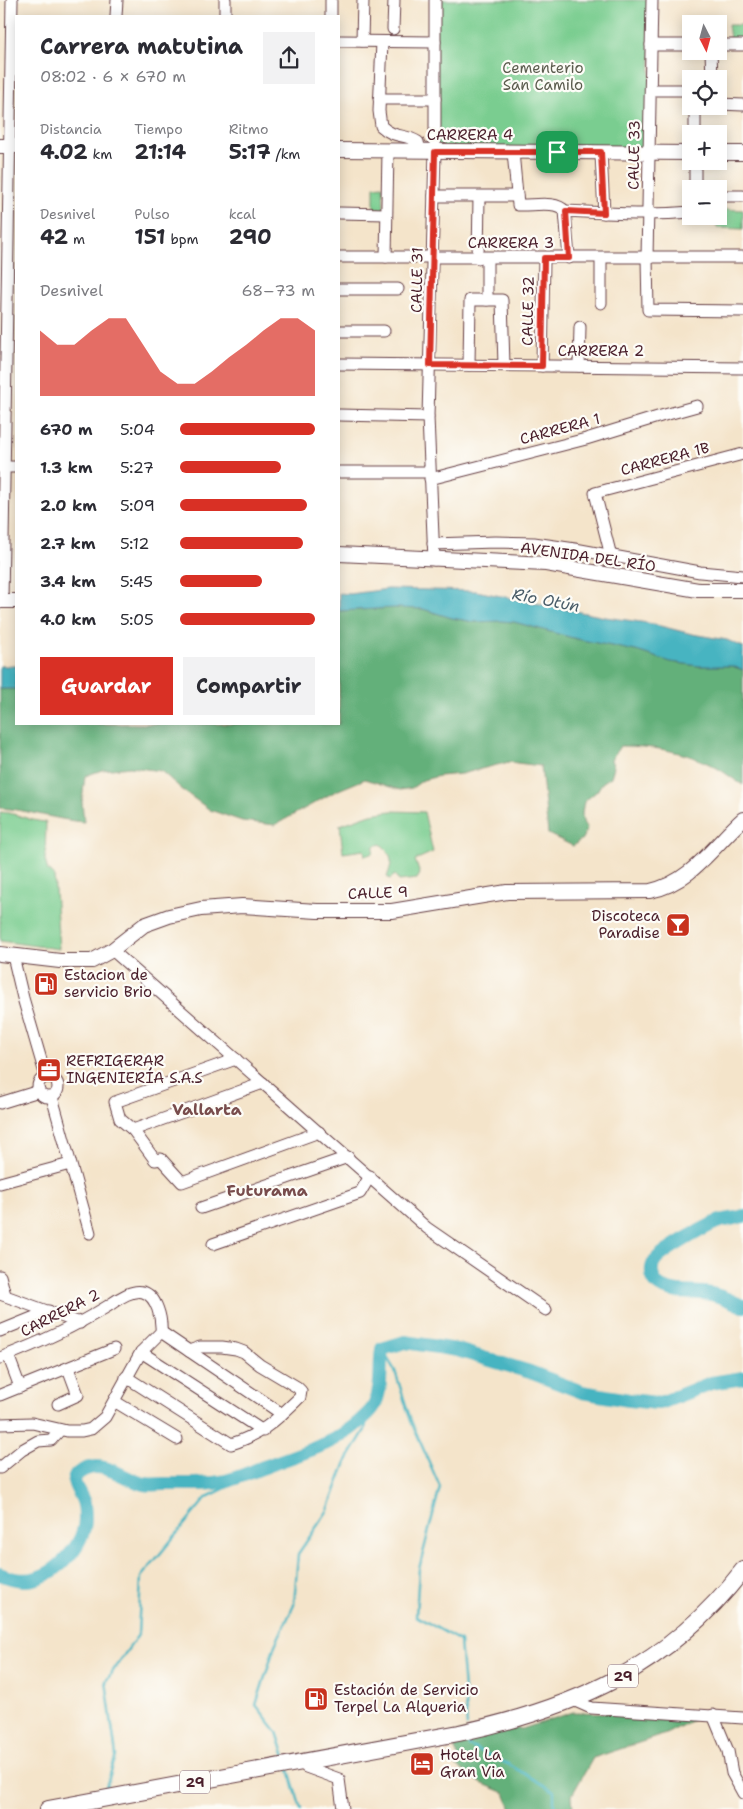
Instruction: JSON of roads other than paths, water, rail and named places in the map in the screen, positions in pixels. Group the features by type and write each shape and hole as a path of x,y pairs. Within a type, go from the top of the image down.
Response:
{"highway":[{"name":"29","path":"48,1809 466,1732 519,1718 573,1700 625,1675 663,1649 715,1604 743,1570"}],"main road":[{"name":"CARRERA 4","path":"340,150 682,153"},
{"path":"727,153 743,153"},
{"name":"AVENIDA DEL RÍO","path":"340,554 546,564 698,590 743,590"},
{"path":"1,601 15,601"},
{"name":"CALLE 9","path":"7,955 83,962 98,959 144,925 169,916 201,909 242,906 317,911 392,911 507,892 613,892 660,889 681,879 743,819"}],"street":[{"path":"1,601 2,467 8,308 8,255 4,199 9,146 9,39 12,0"},
{"path":"116,15 117,0"},
{"path":"225,0 225,15"},
{"path":"331,0 331,15"},
{"path":"362,41 363,0"},
{"path":"393,29 394,0"},
{"name":"CALLE 31","path":"434,560 428,417 433,258 436,0"},
{"name":"CALLE 33","path":"652,0 647,258 648,310 743,311"},
{"path":"340,41 435,42"},
{"path":"382,42 379,99 381,126 390,134 411,138 418,142 420,151"},
{"path":"651,45 682,45"},
{"path":"728,45 743,45"},
{"path":"651,90 682,90"},
{"path":"379,99 435,99"},
{"path":"727,104 743,105"},
{"path":"386,257 388,151"},
{"path":"513,152 518,201"},
{"path":"601,152 604,213"},
{"path":"434,196 479,197 555,205 562,207 566,211 648,214 682,212"},
{"path":"727,196 743,196"},
{"path":"479,197 486,300"},
{"path":"566,211 569,258"},
{"path":"340,213 386,214"},
{"name":"CARRERA 3","path":"340,257 743,257"},
{"name":"CALLE 32","path":"542,366 544,258"},
{"path":"601,258 601,303"},
{"path":"340,289 398,289"},
{"path":"469,365 470,300 502,300 504,366"},
{"path":"579,366 580,327"},
{"path":"340,331 384,331"},
{"name":"CARRERA 2","path":"340,364 743,368"},
{"name":"CARRERA 1","path":"340,472 430,476 586,439 697,406"},
{"path":"4,414 15,414"},
{"path":"340,415 428,417"},
{"name":"CARRERA 1B","path":"611,556 595,493 743,454"},
{"path":"2,467 15,467"},
{"path":"433,544 495,542 534,544 700,572 743,576"},
{"path":"112,950 427,1228 546,1310"},
{"path":"7,955 23,998 46,1077"},
{"path":"236,1059 115,1102 120,1118 134,1130 155,1160 161,1159 182,1182 319,1132"},
{"path":"46,1077 53,1078 58,1086 57,1093 52,1097 46,1097 39,1091 39,1084 46,1077"},
{"path":"134,1130 263,1083"},
{"path":"0,1103 39,1091"},
{"path":"52,1097 90,1233"},
{"path":"201,1208 348,1157"},
{"path":"0,1183 70,1164"},
{"path":"213,1244 360,1193 370,1176"},
{"path":"0,1276 3,1295 80,1323"},
{"name":"CARRERA 2","path":"4,1357 80,1323 120,1298 132,1293 142,1292 151,1296 160,1315 161,1332"},
{"path":"0,1331 49,1312"},
{"path":"0,1424 32,1424 60,1430 82,1431 92,1429 105,1417 141,1352 161,1332 282,1414"},
{"path":"126,1377 231,1444 250,1438 263,1431 300,1396 301,1391 297,1387 260,1365 244,1352 222,1347 200,1347 189,1351"},
{"path":"0,1395 114,1349"},
{"path":"141,1352 263,1431"},
{"path":"4,1357 20,1387"},
{"path":"58,1404 78,1395 68,1368"},
{"path":"114,1401 177,1439"},
{"path":"0,1468 38,1440 51,1440 60,1430"},
{"path":"573,1700 591,1708 743,1718"},
{"path":"713,1715 728,1751 732,1773 743,1793"},
{"path":"292,1765 306,1767 339,1779 345,1808"}],"water":[{"name":"Río Otún","path":"388,589 476,591 605,617 648,623 727,640 743,647 743,670 732,666 699,666 671,662 636,651 577,639 514,622 474,622 452,618 423,609 395,608 340,611 340,593 350,594"},
{"path":"0,666 15,666 15,689 0,689"}],"waterway":[{"path":"743,1216 717,1222 703,1229 659,1256 652,1268 655,1282 661,1287 679,1292 711,1294 743,1306"},
{"path":"0,1574 27,1580 37,1578 54,1569 69,1555 80,1538 85,1520 84,1503 74,1482 76,1475 89,1468 105,1468 137,1482 147,1484 214,1483 239,1477 315,1448 338,1437 359,1422 374,1406 380,1385 382,1349 405,1342 457,1350 530,1372 582,1392 657,1403 711,1383 743,1378"},
{"path":"382,1349 395,1371 411,1421 440,1487 419,1569 416,1616 460,1641 467,1726"},
{"path":"286,1760 277,1732 256,1705 275,1645 294,1605 298,1554 328,1510 346,1462 365,1430 368,1414"},
{"path":"104,1793 116,1756 106,1681 138,1635 141,1577 207,1497 234,1484 239,1477"},
{"path":"468,1737 469,1746 510,1765 554,1791 554,1809"},
{"path":"289,1770 301,1809"}],"place":[{"name":"Discoteca Paradise","path":"678,925"},
{"name":"Estacion de servicio Brio","path":"46,984"},
{"name":"REFRIGERAR INGENIERÍA S.A.S","path":"49,1070"},
{"name":"Estación de Servicio Terpel La Alqueria","path":"316,1699"},
{"name":"Hotel La Gran Via","path":"422,1764"}],"district":[{"name":"Vallarta","path":"207,1109"},
{"name":"Futurama","path":"267,1190"}],"park label":[{"name":"Cementerio San Camilo","path":"543,76"}]}
